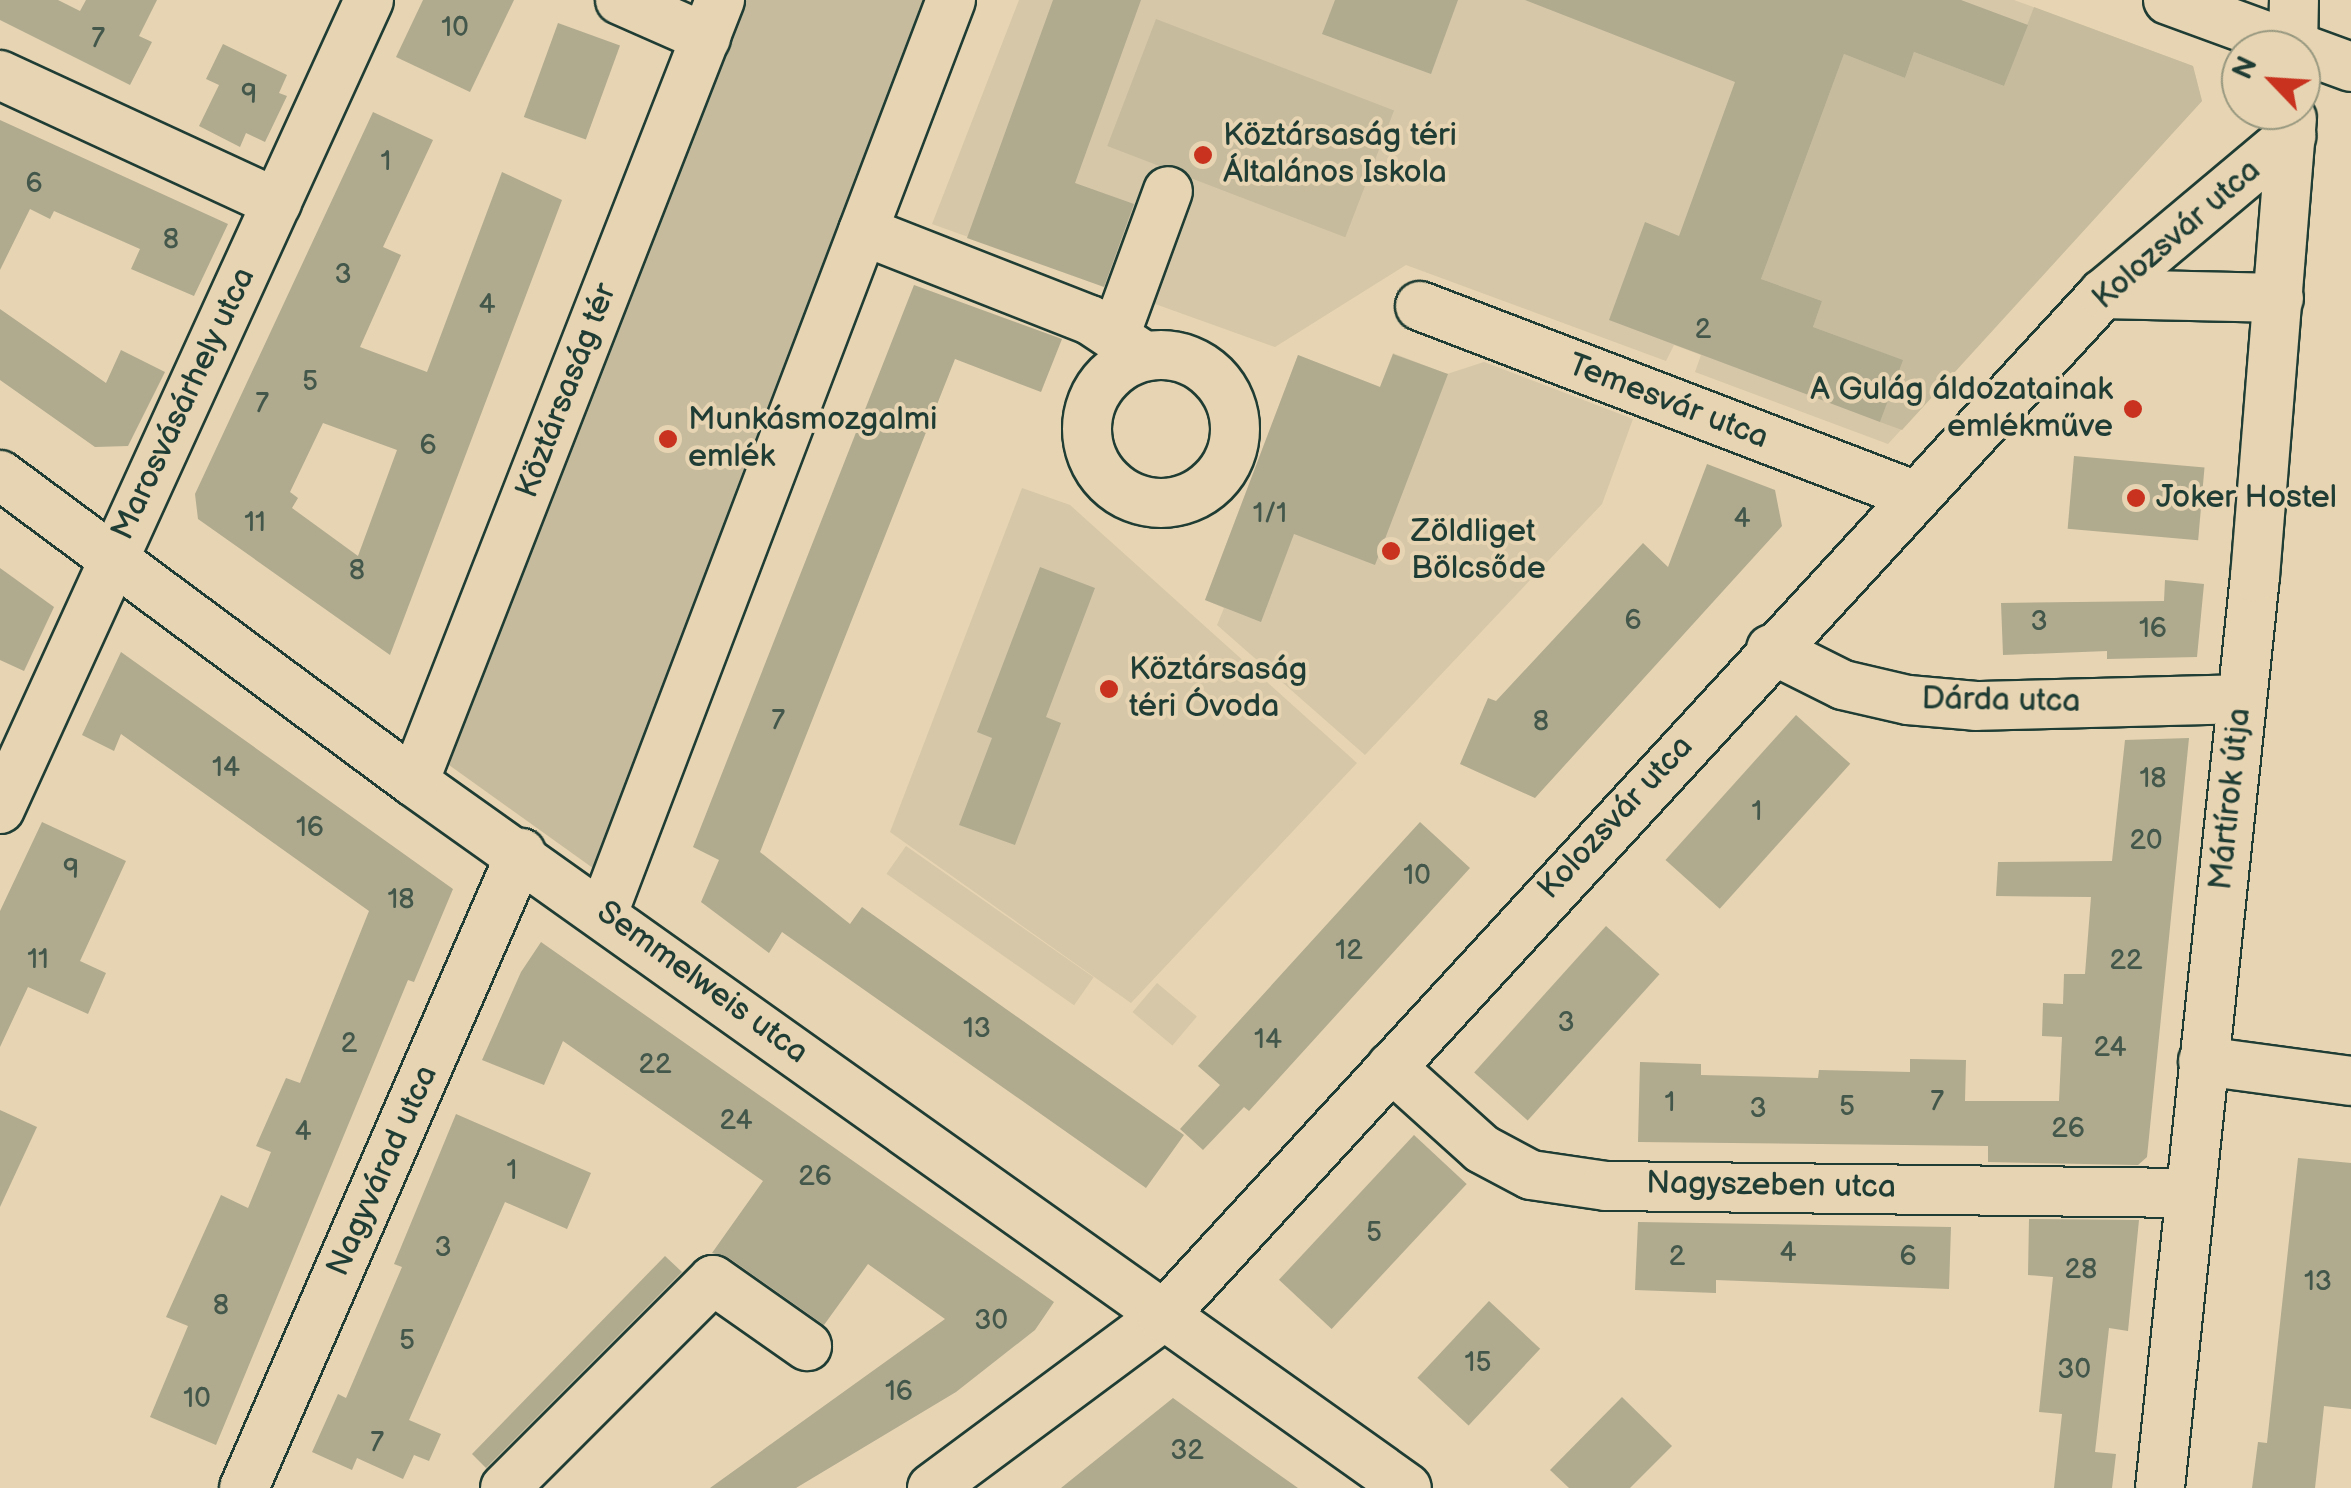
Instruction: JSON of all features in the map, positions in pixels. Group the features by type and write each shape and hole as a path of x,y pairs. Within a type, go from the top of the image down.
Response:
{"street":[{"name":"Marosvásárhely utca","path":"0,808 370,0"},
{"path":"620,0 713,19"},
{"path":"604,911 952,0"},
{"path":"2168,0 2246,30"},
{"path":"2293,30 2294,0"},
{"name":"Köztársaság tér","path":"414,782 713,19"},
{"path":"2321,57 2351,67"},
{"path":"0,75 277,202"},
{"name":"Kolozsvár utca","path":"932,1488 1162,1317 1771,649 2103,294 2284,130"},
{"name":"Mártírok útja","path":"2160,1488 2242,699 2291,130"},
{"path":"863,231 1130,345 1168,192"},
{"path":"2103,294 2279,298"},
{"name":"Temesvár utca","path":"1420,306 1916,496"},
{"name":"Semmelweis utca","path":"0,475 414,782 604,911 1162,1317 1407,1488"},
{"name":"Dárda utca","path":"1771,649 1842,685 1908,700 1976,706 2242,699"},
{"name":"Nagyvárad utca","path":"244,1488 521,853"},
{"path":"2203,1060 2351,1081"},
{"name":"Nagyszeben utca","path":"1390,1067 1482,1148 1531,1175 1606,1186 2190,1192"},
{"path":"505,1488 713,1280 807,1346"}],"shaded area":[{"path":"743,0 926,0 597,871 449,765"},
{"path":"1019,0 2014,0 2193,66 2202,101 1888,444 1695,372 1701,355 1674,345 1666,361 1406,265 1275,347 932,224"},
{"path":"2034,7 2193,66 2202,101 1902,430 1880,422 1902,360 1813,327 1822,301 1761,279 1844,54 1905,78 1914,52 2004,86"},
{"path":"1156,19 1394,110 1345,237 1107,146"},
{"name":"Zöldliget Bölcsőde","path":"1393,353 1447,374 1484,362 1633,419 1602,504 1365,755 1217,625 1224,608 1205,600 1298,355 1380,387"},
{"name":"Köztársaság téri Óvoda","path":"1022,488 1070,505 1357,763 1131,1003 890,832"},
{"path":"906,846 1094,977 1074,1005 886,874"},
{"path":"1157,983 1197,1016 1172,1046 1133,1012"}],"building":[{"path":"0,0 58,0 80,11 86,0 157,0 139,36 152,42 130,85 0,20"},
{"path":"423,0 514,0 470,92 396,57"},
{"path":"1053,0 1141,0 1075,183 1134,204 1104,287 967,238"},
{"path":"1335,0 1458,0 1431,74 1322,34"},
{"path":"1525,0 1961,0 2028,25 2004,86 1914,52 1905,78 1844,54 1761,279 1822,301 1813,327 1903,360 1880,422 1609,320 1645,222 1679,236 1735,82"},
{"path":"558,23 620,46 586,140 524,117"},
{"path":"223,44 287,75 279,93 287,96 265,142 246,133 240,147 199,126 219,85 206,79"},
{"path":"373,112 433,140 383,247 401,255 360,347 427,372 502,172 562,200 390,655 198,519 195,494","holes":["323,423 397,450 358,556 292,508 298,498 290,492"]},
{"path":"0,120 228,224 194,296 131,269 140,249 54,211 50,219 30,209 0,270"},
{"path":"914,285 1062,339 1041,392 955,359 760,852 850,924 862,907 1184,1135 1146,1188 782,932 769,953 701,902 719,860 693,847"},
{"path":"0,309 106,383 121,350 165,372 128,446 95,447 0,380"},
{"path":"1393,354 1448,374 1375,565 1294,534 1261,622 1205,600 1298,355 1380,387"},
{"name":"Joker Hostel","path":"2074,456 2205,467 2198,540 2068,529"},
{"path":"1707,464 1775,490 1782,526 1535,798 1460,764 1488,698 1496,701 1643,543 1668,567"},
{"path":"1040,567 1095,588 1046,717 1061,723 1015,845 959,825 992,738 977,732"},
{"path":"0,568 54,607 24,671 0,660"},
{"path":"2165,580 2204,584 2197,657 2107,659 2107,651 2003,655 2001,603 2164,601"},
{"path":"121,652 453,889 414,982 408,980 216,1445 150,1417 188,1326 166,1317 221,1195 248,1208 271,1152 256,1146 286,1078 300,1083 369,911 121,734 114,751 82,735"},
{"path":"1796,715 1850,764 1720,909 1666,860"},
{"path":"2189,738 2147,1157 2138,1165 1988,1162 1988,1146 1638,1142 1640,1062 1701,1064 1701,1075 1818,1078 1819,1070 1910,1072 1910,1059 1966,1060 1965,1101 2059,1101 2062,1037 2042,1036 2043,1003 2063,1004 2064,974 2085,974 2091,897 1996,896 1998,862 2112,861 2125,740"},
{"path":"42,822 126,861 80,961 106,973 88,1014 28,987 0,1047 0,911"},
{"path":"1420,822 1470,868 1249,1111 1244,1107 1203,1150 1180,1129 1220,1085 1198,1066"},
{"path":"1606,926 1660,974 1528,1121 1474,1072"},
{"path":"541,942 1054,1302 1035,1330 956,1392 796,1488 710,1488 945,1319 868,1264 824,1325 729,1258 712,1253 763,1181 563,1041 544,1085 482,1060 521,972"},
{"path":"0,1110 37,1127 0,1207"},
{"path":"456,1114 591,1173 567,1229 505,1202 409,1420 441,1434 429,1461 414,1455 403,1479 357,1458 352,1470 312,1452 338,1394 346,1398 402,1267 394,1264"},
{"path":"1414,1135 1467,1184 1332,1329 1279,1280"},
{"path":"2298,1158 2351,1163 2351,1409 2324,1406 2315,1488 2252,1488 2258,1442 2267,1443"},
{"path":"2029,1219 2139,1220 2128,1331 2109,1328 2095,1452 2116,1454 2112,1488 2054,1488 2062,1414 2039,1412 2053,1277 2028,1275"},
{"path":"1638,1222 1951,1227 1949,1289 1716,1280 1716,1293 1635,1290"},
{"path":"665,1256 682,1272 486,1468 472,1454"},
{"path":"1489,1301 1540,1349 1469,1426 1417,1378"},
{"path":"1622,1397 1672,1446 1630,1488 1569,1488 1550,1470"},
{"path":"1173,1398 1257,1459 1298,1488 1061,1488"}],"place":[{"name":"Köztársaság téri Általános Iskola","path":"1203,155"},
{"name":"A Gulág áldozatainak emlékműve","path":"2133,409"},
{"name":"Munkásmozgalmi emlék","path":"668,439"},
{"name":"Joker Hostel","path":"2136,498"},
{"name":"Zöldliget Bölcsőde","path":"1391,551"},
{"name":"Köztársaság téri Óvoda","path":"1109,689"}]}
